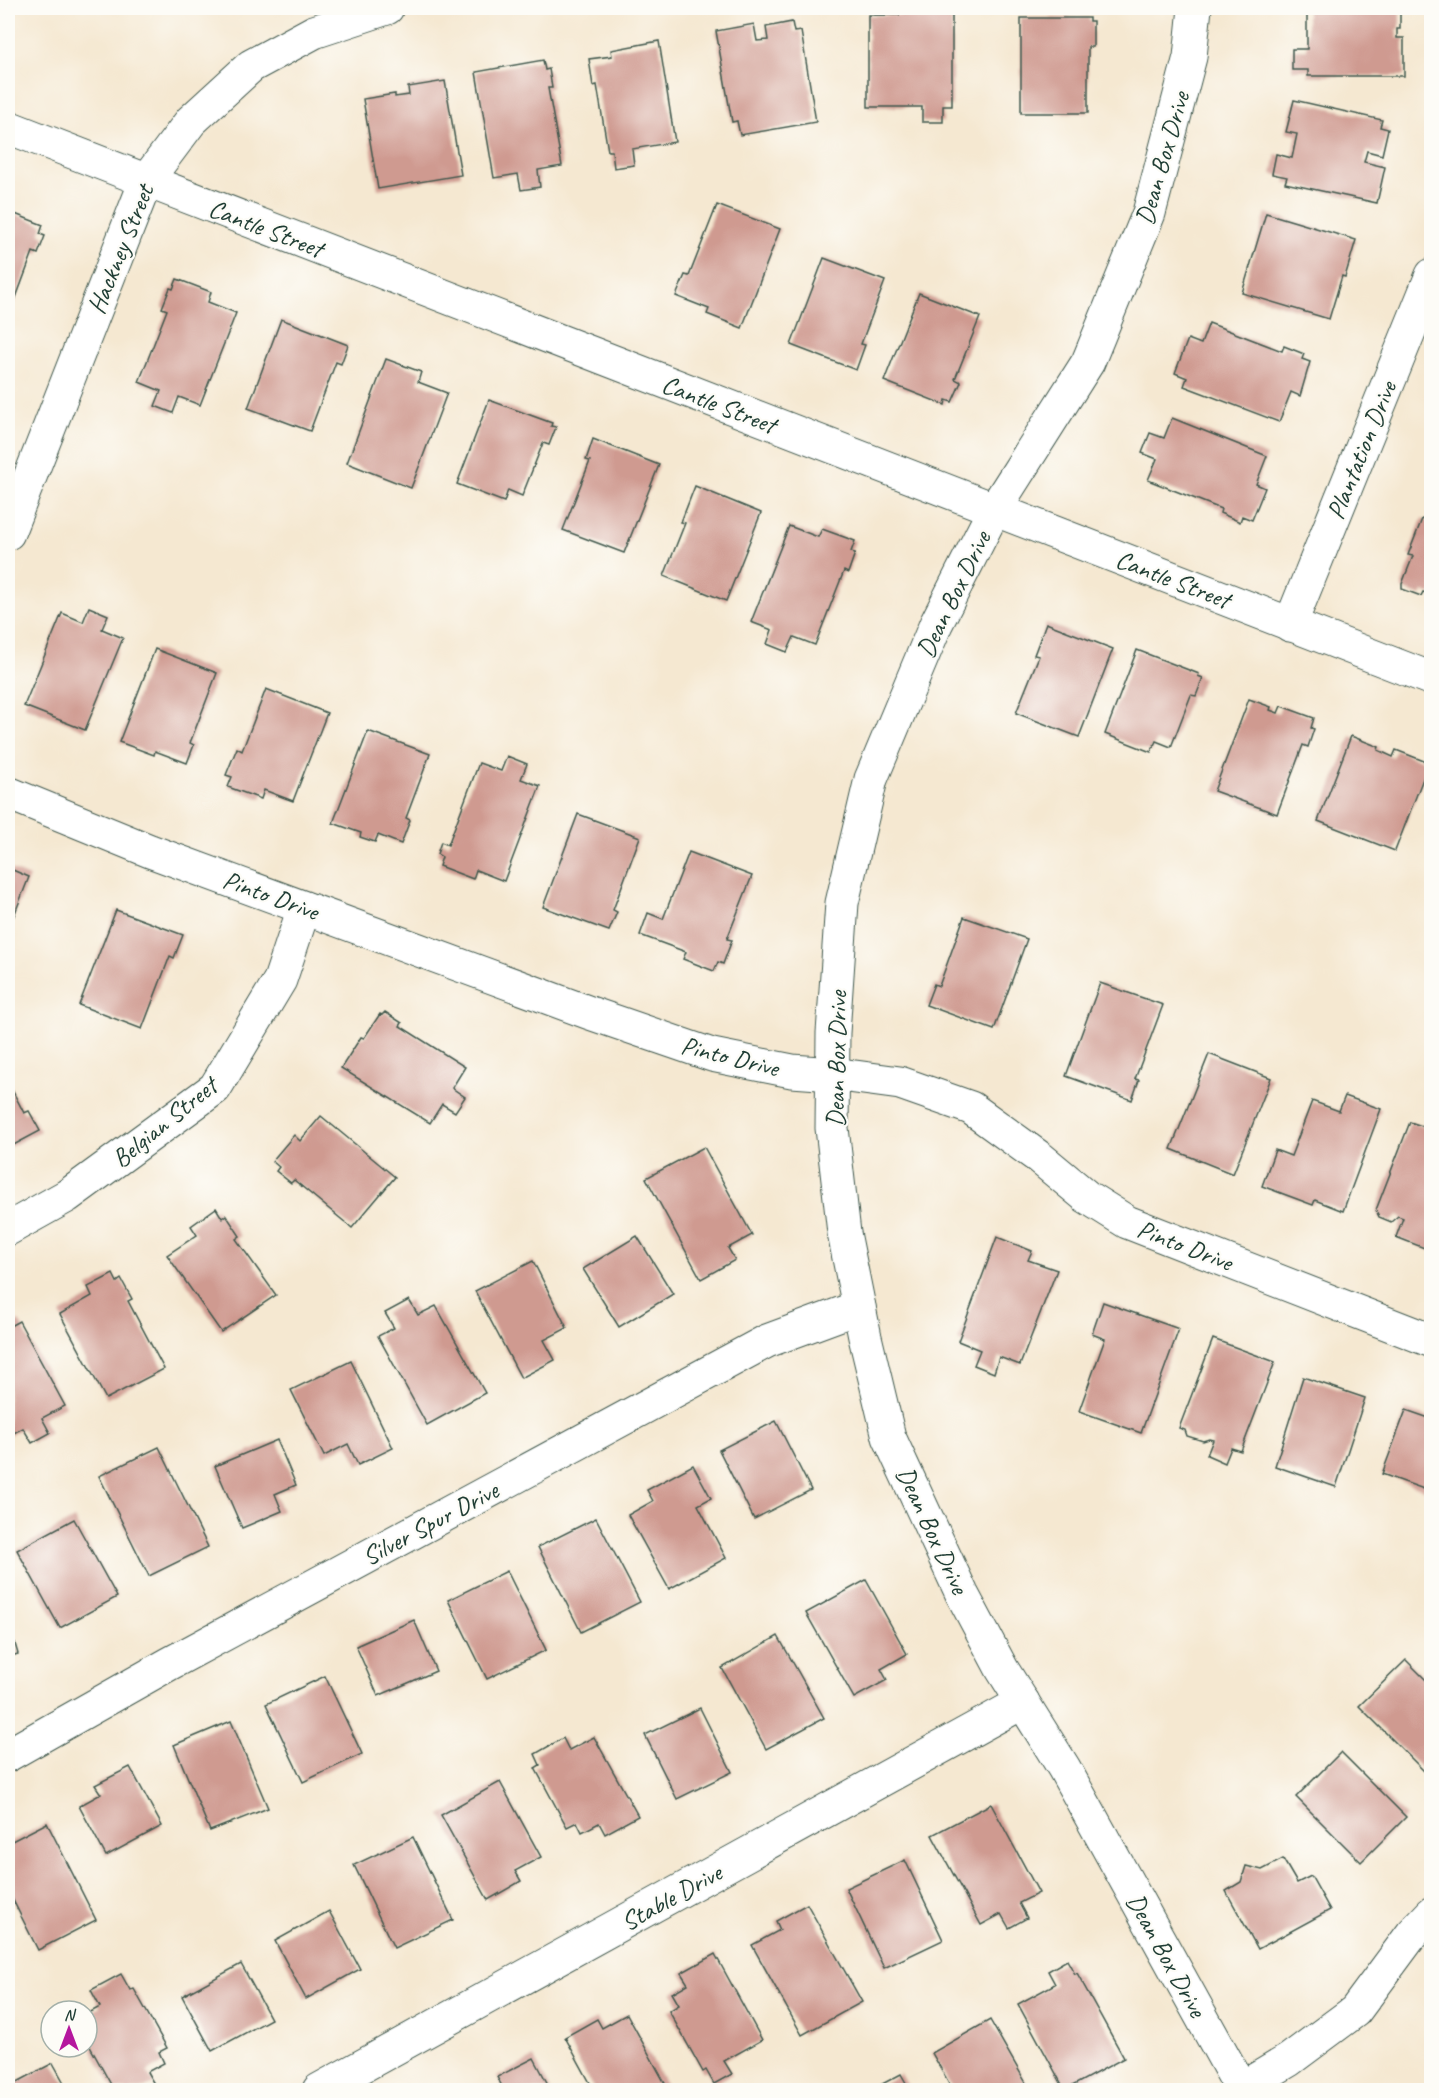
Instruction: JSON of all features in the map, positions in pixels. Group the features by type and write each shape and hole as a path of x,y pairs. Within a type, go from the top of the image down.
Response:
{"street":[{"name":"Hackney Street","path":"8,533 146,181 191,121 252,66 314,32 387,8"},
{"name":"Dean Box Drive","path":"1195,8 1190,57 1149,213 1088,362 994,510 936,624 871,778 842,903 833,1033 832,1128 843,1221 889,1437 963,1594 1002,1669 1064,1768 1241,2090"},
{"name":"Cantle Street","path":"8,127 1431,680"},
{"name":"Plantation Drive","path":"1290,625 1431,275"},
{"name":"Pinto Drive","path":"8,793 150,851 590,1013 712,1055 792,1071 900,1083 971,1108 1040,1158 1087,1197 1127,1222 1431,1341"},
{"name":"Belgian Street","path":"8,1229 68,1196 215,1088 280,980 304,908"},
{"name":"Silver Spur Drive","path":"8,1755 169,1664 767,1341 860,1307"},
{"name":"Stable Drive","path":"319,2091 1023,1702"},
{"path":"1241,2090 1289,2060 1354,2011 1412,1934 1431,1913"}],"building":[{"path":"1307,8 1400,8 1400,29 1397,29 1397,38 1404,38 1404,76 1308,76 1308,70 1292,70 1292,49 1307,49"},
{"path":"899,9 952,9 952,106 943,106 943,122 922,122 922,107 868,107 868,15 899,15"},
{"path":"1021,18 1089,18 1089,21 1093,21 1093,47 1088,47 1088,113 1021,113"},
{"path":"792,22 794,32 801,31 816,122 740,135 737,121 732,122 716,31 754,24 757,41 768,40 766,27"},
{"path":"659,41 675,142 632,149 634,165 614,168 612,151 608,151 597,85 593,86 589,59 612,56 611,50"},
{"path":"543,60 545,70 549,69 552,88 548,88 562,166 538,170 540,187 521,190 518,174 494,178 476,72"},
{"path":"445,81 461,175 378,189 363,99 395,94 395,97 409,95 408,87"},
{"path":"1294,100 1382,120 1380,127 1388,129 1382,155 1367,151 1364,162 1385,167 1377,203 1285,183 1287,177 1272,174 1276,154 1292,158 1297,134 1286,132"},
{"path":"717,205 780,229 742,328 707,314 709,309 676,296 685,275 689,276"},
{"path":"10,212 43,225 40,234 45,236 38,254 33,252 8,319 8,218"},
{"path":"1266,213 1356,240 1329,319 1242,293"},
{"path":"824,258 885,281 861,344 865,345 856,370 791,345"},
{"path":"177,279 211,292 208,302 236,313 200,405 179,397 173,413 155,406 161,391 139,382 167,310 162,308 170,288 173,289"},
{"path":"919,293 980,317 955,379 961,382 952,402 946,400 945,405 884,381"},
{"path":"281,319 348,345 341,364 336,362 310,431 248,408"},
{"path":"1209,323 1282,351 1284,346 1304,354 1302,359 1310,362 1300,396 1291,392 1279,422 1184,386 1187,378 1175,373 1188,339 1201,344"},
{"path":"386,359 421,372 418,382 447,393 411,488 347,463"},
{"path":"489,400 552,423 551,426 556,427 549,445 543,443 522,496 508,490 504,502 457,484"},
{"path":"1172,418 1267,456 1256,484 1265,488 1252,520 1242,516 1240,522 1220,513 1221,509 1148,480 1157,459 1142,453 1150,433 1164,438"},
{"path":"593,439 659,465 624,553 563,530 590,461 586,460"},
{"path":"695,486 761,513 726,601 664,576 685,523 681,522"},
{"path":"1422,519 1432,523 1432,595 1423,592 1421,596 1402,589 1402,584 1413,556 1408,555"},
{"path":"789,526 818,537 822,529 855,541 851,552 855,553 848,573 844,571 815,645 794,637 787,652 767,644 772,630 751,622"},
{"path":"89,607 108,615 102,629 123,638 85,730 24,706 62,613 83,622"},
{"path":"1046,623 1113,649 1079,737 1016,713 1039,656 1034,655"},
{"path":"155,649 217,673 190,743 194,745 187,763 155,751 154,755 119,742"},
{"path":"1137,650 1199,674 1198,676 1203,678 1196,696 1191,695 1171,747 1156,741 1151,752 1105,734"},
{"path":"266,689 327,713 293,801 264,790 261,799 228,787 232,777 226,775 237,748 242,751"},
{"path":"1249,699 1271,707 1270,710 1278,713 1281,706 1314,718 1311,728 1314,729 1308,747 1303,745 1277,814 1214,791"},
{"path":"368,731 430,754 406,818 410,820 401,844 378,835 375,842 360,837 361,833 333,823"},
{"path":"1351,736 1379,747 1378,750 1393,757 1396,750 1429,763 1395,851 1318,821"},
{"path":"507,756 527,764 521,779 540,786 504,881 476,870 473,879 439,866 442,857 437,854 441,842 448,845 479,763 501,771"},
{"path":"578,814 640,837 613,910 617,912 609,931 543,907"},
{"path":"689,852 752,876 727,939 732,940 723,964 718,962 714,971 683,959 686,952 640,935 648,913 663,919"},
{"path":"8,868 29,877 8,931"},
{"path":"116,910 183,935 174,958 170,956 142,1029 79,1005"},
{"path":"964,917 1027,939 994,1030 926,1005 934,984 939,986"},
{"path":"1100,983 1163,1005 1135,1079 1139,1080 1132,1100 1066,1076"},
{"path":"385,1012 402,1023 400,1026 465,1067 452,1088 465,1097 455,1112 442,1104 430,1123 341,1068 361,1037 364,1038 380,1014"},
{"path":"1209,1054 1271,1078 1233,1174 1171,1149"},
{"path":"8,1082 24,1113 29,1111 40,1131 8,1148"},
{"path":"1345,1096 1381,1109 1343,1211 1315,1200 1313,1205 1262,1186 1275,1150 1291,1156 1312,1101 1339,1111"},
{"path":"1432,1112 1432,1251 1396,1237 1403,1218 1398,1216 1391,1222 1379,1217 1376,1210 1410,1122 1425,1127"},
{"path":"321,1116 395,1177 352,1228 294,1180 291,1183 276,1171 279,1167 272,1161 294,1135 300,1141"},
{"path":"704,1147 752,1235 728,1248 735,1260 701,1279 646,1178"},
{"path":"216,1208 222,1218 226,1215 240,1236 236,1239 276,1295 221,1332 167,1255 197,1235 191,1226"},
{"path":"637,1236 673,1294 619,1327 583,1269"},
{"path":"997,1237 1032,1251 1028,1260 1057,1270 1020,1365 999,1357 994,1373 974,1365 980,1350 958,1341"},
{"path":"533,1261 567,1328 544,1340 555,1360 521,1378 475,1291"},
{"path":"113,1274 117,1282 121,1279 132,1299 128,1301 164,1369 106,1399 60,1314 92,1296 88,1287"},
{"path":"409,1300 418,1315 436,1306 485,1393 427,1425 378,1336 394,1328 385,1313"},
{"path":"1103,1302 1179,1329 1141,1433 1079,1411 1105,1339 1092,1334"},
{"path":"19,1321 65,1406 42,1418 50,1433 32,1443 23,1428 8,1436 8,1327"},
{"path":"1213,1339 1275,1362 1241,1451 1231,1448 1225,1463 1207,1455 1213,1440 1203,1441 1187,1436 1185,1430 1179,1428"},
{"path":"351,1361 393,1448 358,1465 348,1444 324,1456 291,1390"},
{"path":"1303,1377 1365,1398 1336,1487 1275,1466"},
{"path":"1406,1410 1432,1419 1432,1492 1382,1474"},
{"path":"776,1421 811,1490 754,1519 719,1450"},
{"path":"277,1440 296,1485 275,1494 282,1511 242,1528 215,1466"},
{"path":"159,1447 208,1547 149,1576 99,1476"},
{"path":"693,1465 711,1498 698,1505 726,1558 669,1589 628,1515 653,1501 647,1490"},
{"path":"596,1518 640,1602 581,1632 538,1547"},
{"path":"74,1519 117,1597 60,1628 17,1550"},
{"path":"507,1571 546,1650 487,1679 448,1600"},
{"path":"866,1580 907,1654 881,1669 887,1680 854,1698 806,1613"},
{"path":"8,1620 18,1654 8,1657"},
{"path":"414,1620 436,1671 378,1696 356,1646"},
{"path":"778,1636 824,1718 766,1749 722,1668"},
{"path":"1406,1660 1432,1686 1432,1772 1428,1775 1359,1706"},
{"path":"325,1676 362,1754 303,1782 266,1704"},
{"path":"700,1708 732,1772 677,1799 645,1735"},
{"path":"231,1721 268,1808 210,1831 174,1745"},
{"path":"594,1737 638,1816 605,1834 599,1823 582,1832 577,1822 567,1827 535,1768 540,1765 535,1754 563,1738 569,1750"},
{"path":"1341,1752 1406,1817 1361,1862 1296,1797"},
{"path":"130,1767 162,1826 106,1856 79,1806 101,1794 95,1785"},
{"path":"500,1782 541,1857 515,1871 521,1881 488,1900 441,1815"},
{"path":"991,1804 1039,1893 1019,1903 1027,1918 1009,1928 1001,1914 981,1925 932,1835"},
{"path":"47,1823 96,1920 38,1950 8,1890 8,1843"},
{"path":"413,1837 453,1920 394,1948 354,1865"},
{"path":"1283,1859 1297,1883 1311,1876 1330,1910 1258,1949 1226,1891 1241,1882 1246,1866 1262,1870"},
{"path":"905,1860 943,1940 884,1968 846,1888"},
{"path":"807,1904 862,2002 802,2035 752,1945 780,1930 776,1921"},
{"path":"329,1911 360,1969 306,1999 275,1941"},
{"path":"715,1954 762,2040 724,2061 732,2074 714,2084 706,2070 703,2072 669,2011 679,2005 672,1993 688,1984 681,1973"},
{"path":"1067,1960 1075,1974 1077,1973 1124,2058 1065,2090 1018,2004 1055,1984 1048,1971"},
{"path":"241,1964 271,2019 212,2051 182,1996"},
{"path":"121,1974 130,1990 134,1989 167,2048 159,2052 164,2063 147,2072 154,2084 141,2090 114,2090 97,2059 99,2059 100,2007 99,1999 96,1999 91,1990"},
{"path":"627,2014 668,2089 594,2090 565,2037 597,2019 602,2028"},
{"path":"990,2020 1030,2090 953,2090 932,2053"},
{"path":"534,2058 551,2090 498,2090 503,2088 497,2077"},
{"path":"53,2063 68,2090 8,2090 8,2087"},
{"path":"901,2074 910,2090 871,2090"}]}
